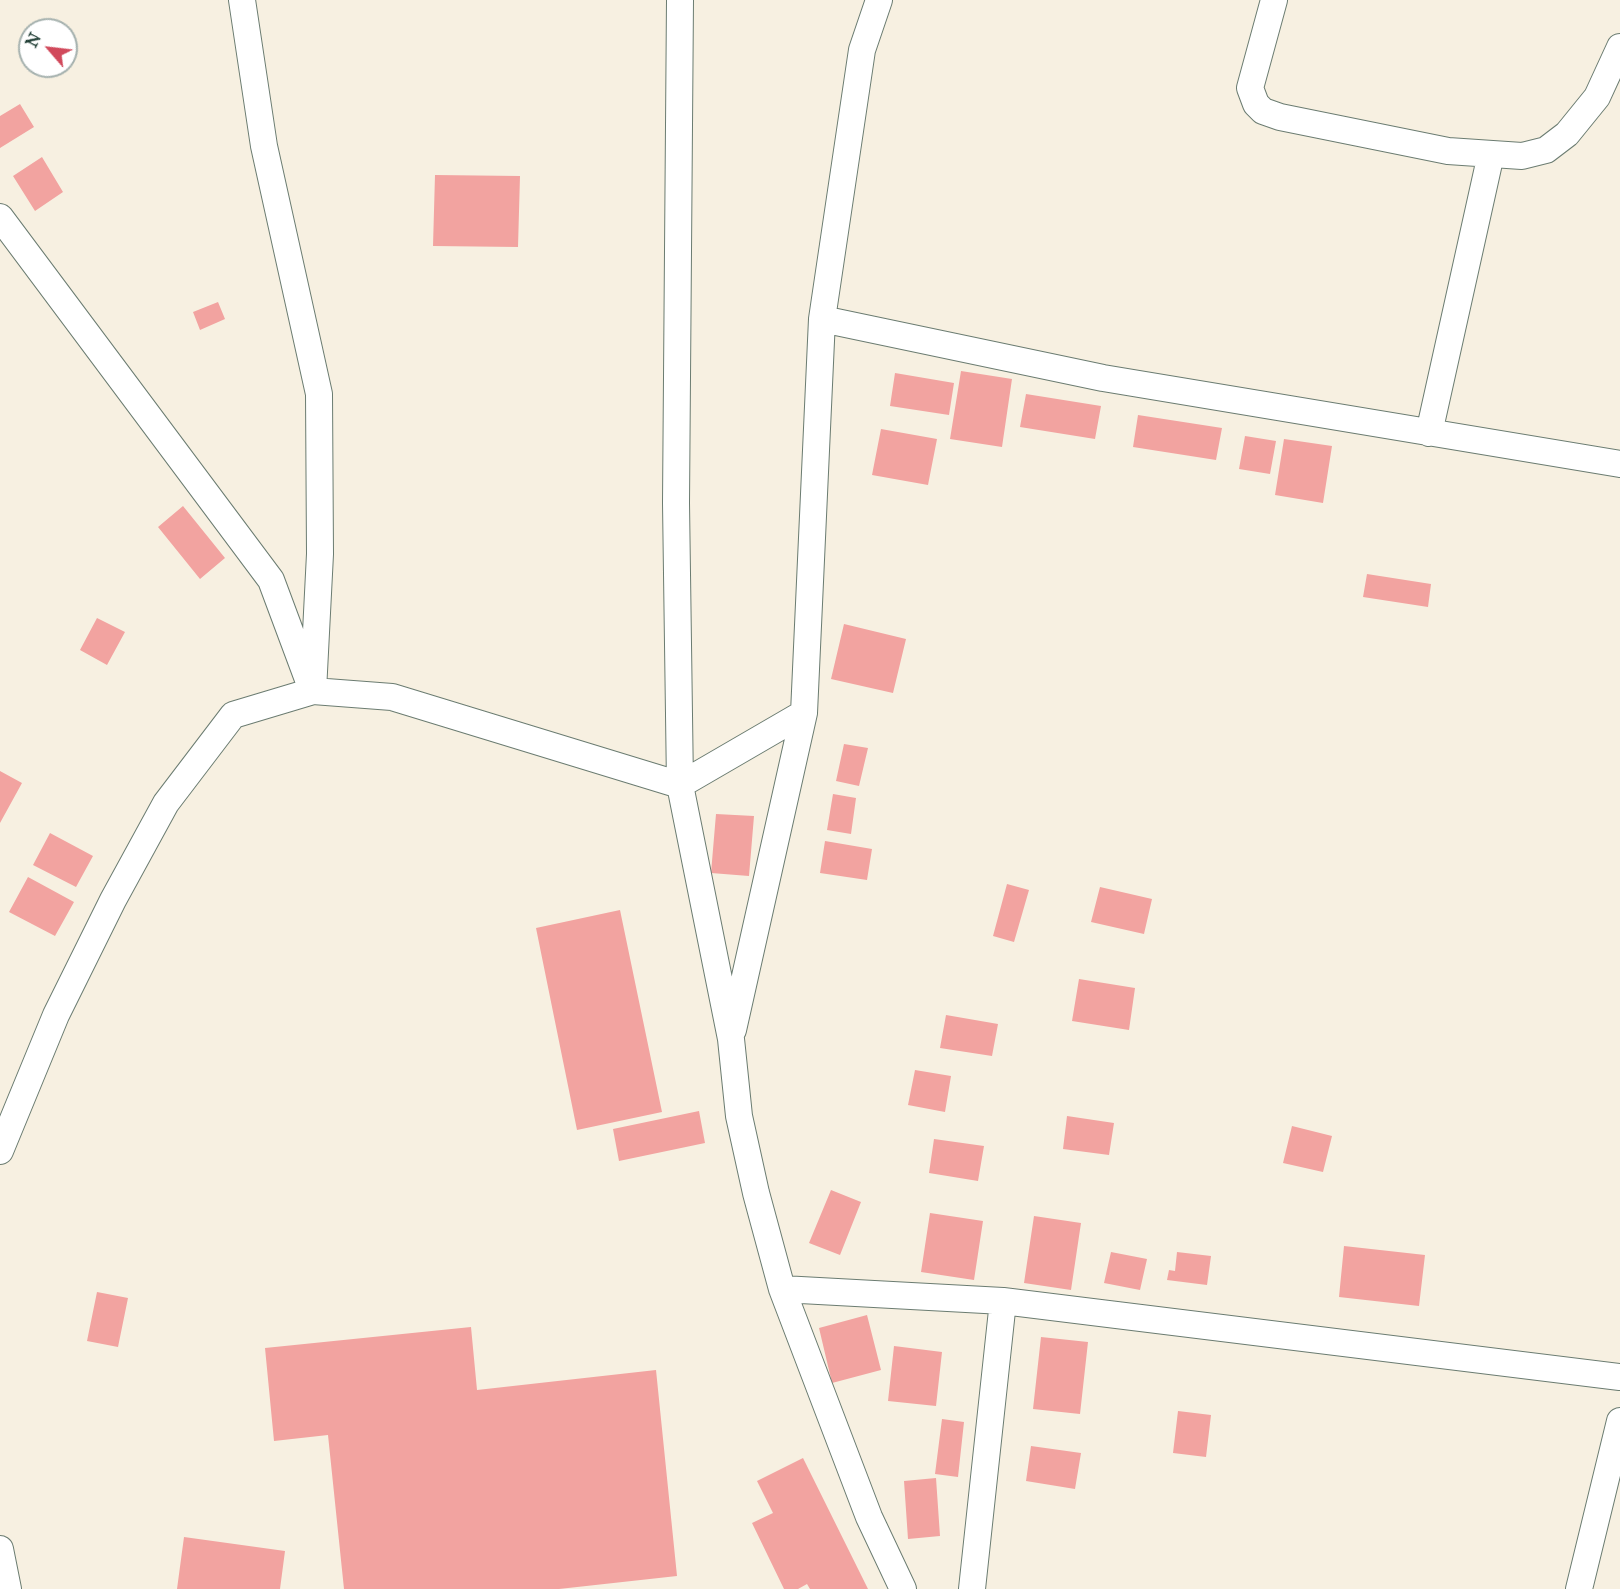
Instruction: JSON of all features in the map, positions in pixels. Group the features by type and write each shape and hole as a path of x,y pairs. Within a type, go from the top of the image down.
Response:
{"street":[{"path":"242,0 264,146 319,394 321,554 313,691"},
{"path":"680,0 676,503 680,785 731,1039 739,1116 756,1193 782,1289 869,1517 903,1589"},
{"path":"731,1039 804,713 822,319 862,50 879,0"},
{"path":"1274,0 1250,88 1256,104 1263,111 1280,117 1448,151 1534,154 1557,143 1597,97 1620,47"},
{"path":"1429,432 1491,154"},
{"path":"0,217 271,580 313,691"},
{"path":"822,319 1103,378 1620,464"},
{"path":"0,1151 56,1015 113,900 166,803 232,715 313,691 392,697 680,785 804,713"},
{"path":"782,1289 1003,1301 1620,1377"},
{"path":"972,1589 1003,1301"},
{"path":"1579,1589 1620,1421"},
{"path":"0,1549 8,1589"}],"building":[{"path":"20,104 34,127 0,148 0,116"},
{"path":"42,157 63,192 35,211 13,176"},
{"path":"435,175 520,176 518,247 433,246"},
{"path":"218,302 225,319 200,330 193,312"},
{"path":"961,371 1012,379 1002,447 950,439"},
{"path":"895,373 954,383 949,415 890,406"},
{"path":"1026,394 1101,406 1095,439 1020,427"},
{"path":"1138,415 1222,428 1216,460 1133,447"},
{"path":"881,429 937,439 928,485 872,475"},
{"path":"1245,436 1276,441 1270,474 1239,469"},
{"path":"1284,439 1332,446 1323,503 1275,495"},
{"path":"183,506 225,558 200,579 158,527"},
{"path":"1367,574 1431,584 1428,607 1363,597"},
{"path":"97,618 125,632 107,665 80,650"},
{"path":"844,624 906,639 893,693 831,679"},
{"path":"844,744 868,748 859,786 836,781"},
{"path":"0,771 22,783 0,823"},
{"path":"833,794 856,798 851,834 827,830"},
{"path":"716,814 754,816 749,876 711,873"},
{"path":"50,833 93,856 76,887 33,865"},
{"path":"825,841 872,849 867,880 820,873"},
{"path":"28,877 74,902 55,936 9,912"},
{"path":"1007,884 1029,890 1014,942 993,936"},
{"path":"1100,887 1152,899 1144,934 1091,922"},
{"path":"620,910 662,1112 577,1130 536,928"},
{"path":"1079,979 1135,988 1129,1030 1072,1021"},
{"path":"946,1015 998,1024 992,1056 940,1048"},
{"path":"915,1070 951,1076 945,1112 908,1105"},
{"path":"699,1111 705,1143 619,1161 613,1129"},
{"path":"1067,1116 1114,1123 1109,1155 1063,1149"},
{"path":"1292,1126 1332,1136 1323,1172 1283,1163"},
{"path":"934,1139 984,1146 978,1181 929,1173"},
{"path":"831,1190 861,1202 840,1255 809,1243"},
{"path":"930,1213 983,1221 974,1280 921,1272"},
{"path":"1034,1216 1081,1223 1071,1290 1024,1283"},
{"path":"1344,1246 1425,1255 1419,1306 1339,1297"},
{"path":"1111,1252 1147,1259 1140,1290 1104,1283"},
{"path":"1177,1252 1211,1256 1207,1285 1167,1280 1169,1270 1175,1271"},
{"path":"97,1292 128,1298 118,1347 87,1341"},
{"path":"867,1315 881,1370 832,1383 819,1328"},
{"path":"471,1327 477,1390 656,1370 677,1576 559,1589 344,1589 328,1435 274,1441 265,1348"},
{"path":"1041,1337 1088,1342 1080,1414 1033,1409"},
{"path":"894,1346 942,1352 936,1406 888,1401"},
{"path":"1178,1411 1211,1415 1206,1457 1173,1453"},
{"path":"942,1419 964,1422 958,1477 935,1474"},
{"path":"1031,1446 1081,1453 1075,1489 1026,1481"},
{"path":"803,1458 868,1589 810,1589 807,1584 798,1589 784,1589 752,1523 773,1513 757,1481"},
{"path":"936,1478 940,1536 908,1539 904,1481"},
{"path":"184,1537 285,1551 280,1589 177,1589"}]}
